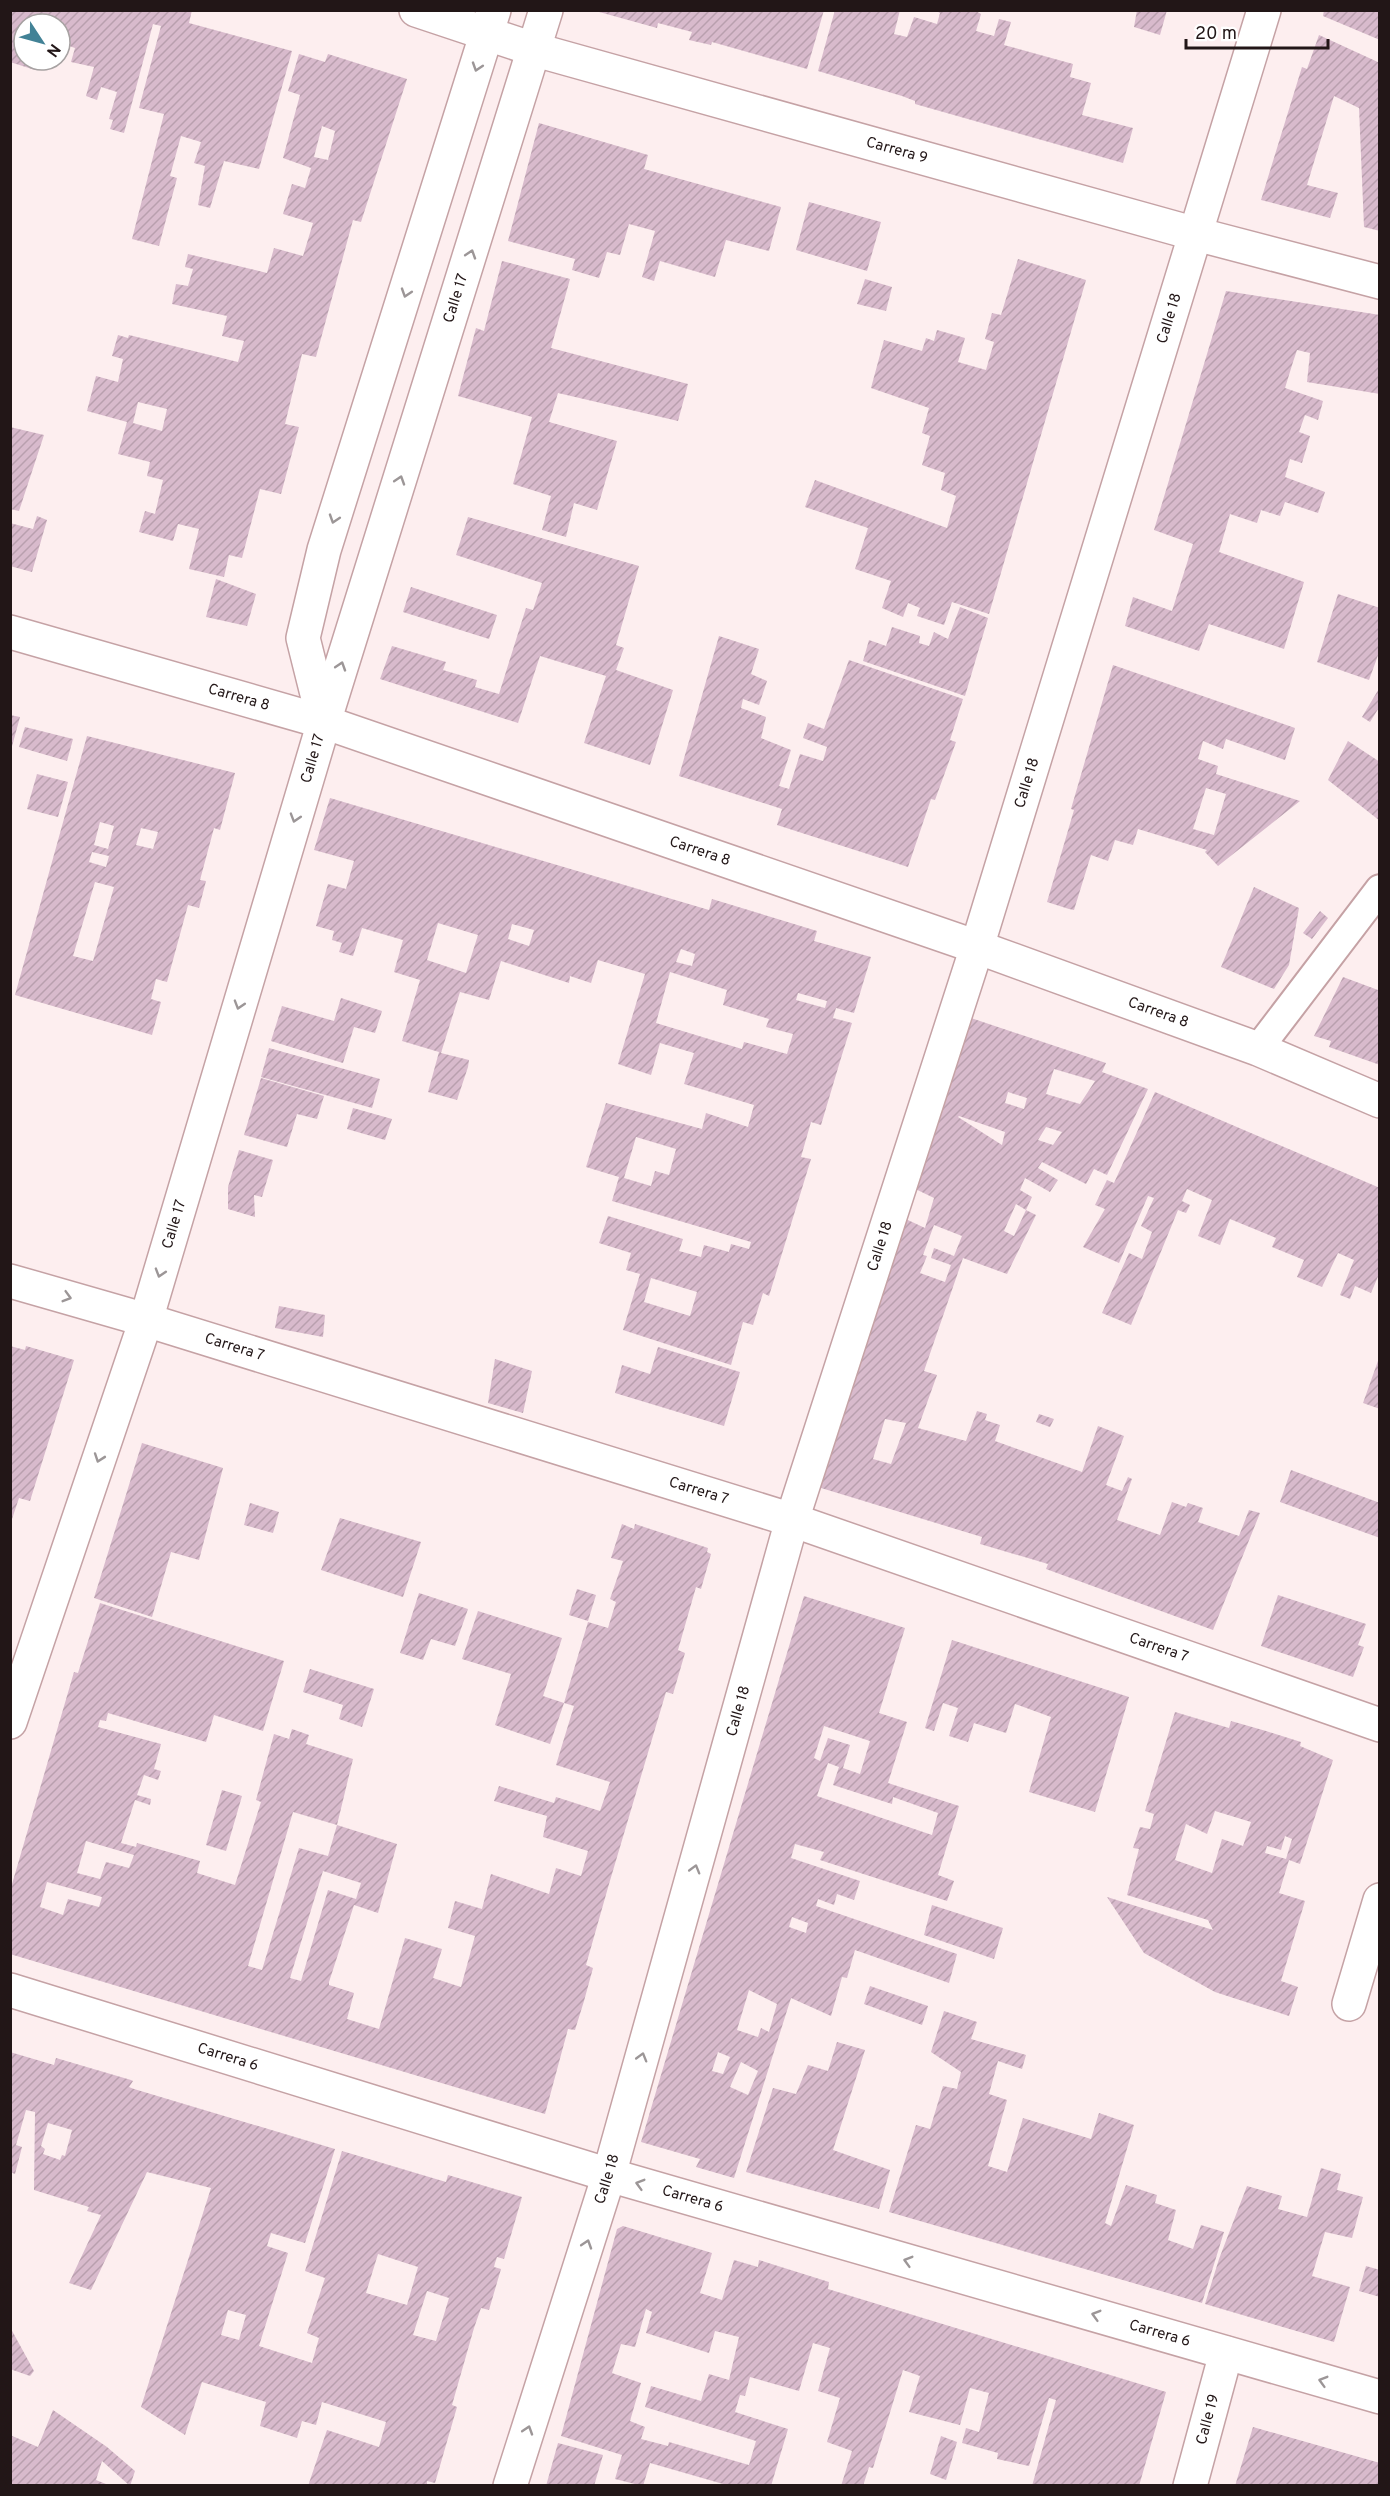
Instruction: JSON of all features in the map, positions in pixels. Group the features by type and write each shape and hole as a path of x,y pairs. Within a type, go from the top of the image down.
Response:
{"street":[{"name":"Carrera 9","path":"416,10 491,22 536,50 1196,234 1380,282"},
{"name":"Calle 17","path":"10,1722 146,1320 324,722 536,50 546,10"},
{"name":"Calle 18","path":"510,2486 609,2175 792,1520 976,947 1264,10"},
{"name":"Calle 17","path":"324,722 303,638 324,550 491,22"},
{"name":"Carrera 8","path":"10,632 324,722 976,947 1258,1049 1380,1101"},
{"name":"Carrera 7","path":"10,1281 146,1320 792,1520 1380,1725"},
{"path":"1349,2004 1380,1900"},
{"name":"Carrera 6","path":"10,1990 609,2175 1380,2397"},
{"name":"Calle 19","path":"1190,2486 1226,2353"}],"lane":[{"path":"1258,1049 1380,889"}],"building":[{"path":"10,10 192,10 189,23 292,51 259,169 224,161 210,208 198,205 205,166 194,163 201,142 181,136 170,176 177,178 159,246 132,239 164,114 139,108 161,26 153,24 124,133 110,129 113,120 109,119 117,92 101,87 97,100 86,96 94,67 72,62 75,48 72,47 72,12 12,12 12,63 10,62"},
{"path":"592,10 824,10 807,69 712,42 711,45 689,40 692,32 658,23 657,28"},
{"path":"835,10 900,10 894,34 907,37 914,17 937,24 940,13 935,10 974,10 981,14 976,31 994,36 999,19 1011,22 1004,45 1073,64 1070,77 1091,83 1082,115 1133,128 1123,163 915,104 915,101 902,96 818,71"},
{"path":"1137,10 1167,10 1160,35 1134,27"},
{"path":"1324,10 1380,10 1380,40 1323,16"},
{"path":"1319,35 1380,63 1380,231 1364,227 1359,108 1334,96 1307,185 1338,193 1330,218 1261,200 1302,67 1307,69"},
{"path":"299,54 325,62 328,54 407,79 361,222 353,220 316,357 302,354 285,424 299,427 281,494 260,489 242,558 229,555 224,577 189,569 199,529 178,524 173,541 139,532 145,511 155,514 163,480 147,476 150,462 118,454 127,422 87,411 96,376 118,382 123,359 112,356 118,335 128,338 129,335 238,362 244,341 222,336 227,316 172,304 176,284 188,286 193,269 185,267 188,254 267,273 274,248 303,256 313,223 283,214 292,184 305,188 311,168 283,158 300,95 288,91","holes":["322,126 335,131 328,160 314,157","138,402 167,409 162,431 133,423"]},
{"path":"539,123 648,155 644,169 781,207 769,251 726,240 715,277 660,261 654,281 642,277 655,231 629,224 620,255 607,252 599,278 572,270 575,259 508,241"},
{"path":"809,202 881,222 867,271 796,250"},
{"path":"1018,259 1086,280 989,614 952,602 944,625 917,616 920,608 908,603 903,617 882,608 891,581 855,569 868,528 805,507 815,480 947,528 956,496 941,490 945,473 922,465 930,436 922,433 929,408 871,388 884,340 922,351 926,338 934,341 937,330 965,338 958,362 986,370 994,342 985,339 992,313 1001,315"},
{"path":"502,261 570,279 551,348 688,384 678,421 558,393 549,422 617,441 597,510 574,503 566,537 542,530 551,496 513,484 532,417 458,396 476,328 484,331"},
{"path":"865,279 892,287 886,311 857,304"},
{"path":"1226,291 1380,315 1380,394 1307,382 1310,353 1297,350 1293,362 1285,388 1323,401 1318,420 1305,415 1299,432 1310,436 1302,463 1290,459 1285,477 1325,492 1318,513 1285,502 1280,516 1261,510 1257,523 1230,514 1219,552 1304,582 1284,649 1209,624 1199,651 1125,626 1133,597 1172,611 1193,544 1154,530"},
{"path":"10,427 44,435 19,511 10,509"},
{"path":"37,516 47,520 32,572 10,566 10,523 33,529"},
{"path":"468,517 639,566 616,645 624,648 616,670 673,690 650,765 584,743 606,676 540,656 518,723 380,679 392,646 446,662 443,670 477,680 475,687 499,694 526,608 533,610 542,583 456,555"},
{"path":"216,579 256,594 247,626 206,617"},
{"path":"411,587 497,615 489,639 403,612"},
{"path":"1338,594 1380,608 1380,650 1369,680 1317,662"},
{"path":"960,607 988,618 965,696 863,661 869,640 886,646 892,627 920,636 919,643 929,646 934,632 948,639"},
{"path":"719,636 759,649 751,674 767,681 759,705 743,699 741,708 766,717 761,738 791,750 779,786 789,789 800,754 823,761 827,747 803,738 808,723 824,729 849,660 963,699 950,740 956,742 935,800 931,799 908,867 777,825 782,809 679,776"},
{"path":"1113,665 1295,728 1285,760 1226,739 1223,749 1203,741 1198,759 1218,766 1216,774 1300,801 1218,866 1205,852 1207,850 1138,829 1133,845 1115,840 1108,861 1091,855 1074,910 1047,902 1074,810 1071,809","holes":["1206,788 1226,794 1214,835 1193,829"]},
{"path":"1380,687 1380,706 1370,722 1362,717"},
{"path":"10,715 20,717 11,750 10,749"},
{"path":"25,727 73,739 67,761 19,747"},
{"path":"87,736 235,773 220,830 214,828 200,880 206,881 199,908 188,905 167,982 156,979 151,999 161,1002 152,1035 15,995","holes":["100,822 114,826 108,849 94,845","141,828 158,832 153,849 136,845","92,852 109,856 106,867 89,862","95,882 114,887 93,961 73,956"]},
{"path":"1348,741 1380,762 1380,821 1328,780"},
{"path":"37,774 68,782 58,817 27,809"},
{"path":"330,798 709,910 712,899 817,931 814,941 871,957 854,1013 836,1008 833,1018 852,1023 821,1125 811,1122 801,1157 811,1159 769,1296 763,1293 753,1325 743,1322 731,1365 623,1330 640,1274 626,1270 631,1253 599,1243 608,1216 683,1239 679,1251 701,1257 704,1245 729,1252 731,1244 749,1249 751,1242 612,1201 619,1177 586,1167 606,1103 702,1129 706,1113 748,1127 754,1105 684,1084 694,1053 660,1043 651,1075 618,1064 645,974 598,960 591,983 570,976 569,983 501,961 489,1000 460,992 441,1053 469,1060 468,1067 457,1100 428,1092 439,1052 402,1041 420,980 394,972 403,940 362,928 353,956 339,952 342,943 332,940 334,931 316,926 328,884 346,889 354,861 314,850","holes":["438,923 478,935 466,973 427,960","512,924 534,930 529,946 508,939","681,949 695,954 692,966 676,962","670,972 727,990 723,1005 769,1019 766,1027 793,1034 787,1054 744,1042 742,1049 656,1023","798,993 827,1001 825,1008 796,1000","636,1137 676,1149 669,1175 655,1171 651,1186 624,1178","651,1278 697,1292 690,1316 644,1302"]},
{"path":"1254,887 1299,908 1289,965 1274,989 1221,967"},
{"path":"1320,911 1328,918 1312,939 1303,933"},
{"path":"1343,977 1378,990 1380,986 1380,1065 1329,1047 1331,1041 1314,1036"},
{"path":"341,998 382,1011 375,1033 354,1027 343,1063 271,1041 282,1006 334,1021"},
{"path":"971,1018 1106,1063 1102,1072 1148,1089 1107,1175 1094,1169 1086,1184 1042,1162 1038,1168 1058,1180 1050,1192 1025,1178 1020,1190 1032,1197 1026,1210 1036,1215 1007,1274 963,1258 924,1371 937,1375 918,1428 966,1441 977,1411 987,1414 985,1420 1000,1425 995,1441 1082,1472 1098,1426 1124,1436 1106,1485 1122,1491 1128,1477 1132,1479 1117,1520 1160,1535 1172,1502 1186,1507 1188,1503 1203,1508 1198,1522 1239,1536 1249,1510 1260,1513 1213,1630 1046,1569 1048,1564 980,1544 982,1537 808,1484 895,1214 925,1228 934,1198 905,1184","holes":["1054,1069 1095,1081 1080,1104 1046,1094","1008,1092 1027,1098 1024,1109 1005,1103","958,1117 1005,1132 1002,1145","1046,1127 1062,1132 1053,1145 1038,1140","1016,1204 1026,1210 1014,1236 1004,1231","934,1225 962,1236 954,1256 934,1248 931,1258 951,1265 945,1282 920,1273 927,1256 923,1255","885,1419 906,1423 891,1464 873,1459"]},
{"path":"269,1048 380,1079 372,1108 261,1077"},
{"path":"261,1078 324,1096 317,1119 297,1114 287,1147 244,1135"},
{"path":"1155,1092 1380,1188 1380,1272 1371,1293 1355,1286 1350,1299 1340,1295 1354,1260 1338,1253 1322,1287 1297,1277 1304,1260 1272,1247 1276,1238 1230,1219 1220,1245 1198,1236 1212,1200 1187,1189 1182,1201 1190,1205 1186,1213 1178,1210 1131,1325 1102,1313 1129,1253 1142,1259 1152,1232 1141,1226 1154,1198 1148,1196 1119,1263 1083,1247 1105,1209 1095,1205 1107,1180 1114,1183"},
{"path":"353,1108 392,1119 385,1140 347,1129"},
{"path":"239,1150 273,1160 262,1197 254,1195 255,1217 228,1209 228,1187"},
{"path":"279,1306 325,1315 323,1337 275,1328"},
{"path":"10,1346 25,1350 26,1346 74,1360 30,1501 19,1498 11,1522"},
{"path":"658,1347 740,1372 724,1426 615,1393 622,1365 650,1374"},
{"path":"495,1359 532,1371 523,1413 488,1403"},
{"path":"1380,1359 1380,1409 1363,1403"},
{"path":"1039,1414 1054,1419 1050,1427 1036,1422"},
{"path":"142,1443 223,1468 199,1560 171,1552 152,1617 94,1598"},
{"path":"1291,1470 1380,1503 1380,1538 1280,1502"},
{"path":"250,1503 279,1512 273,1533 244,1525"},
{"path":"340,1518 421,1542 403,1597 321,1570"},
{"path":"622,1524 634,1529 635,1524 708,1548 707,1552 711,1554 701,1589 696,1587 678,1650 685,1653 673,1694 666,1692 586,1965 593,1968 584,2001 575,2030 568,2029 545,2114 10,1954 10,1891 74,1672 78,1673 100,1603 284,1661 263,1731 214,1715 206,1742 108,1713 106,1721 100,1720 98,1727 161,1744 154,1769 161,1771 158,1780 144,1775 137,1795 151,1799 150,1805 135,1800 121,1843 136,1847 137,1843 200,1861 197,1873 235,1885 261,1802 256,1800 274,1734 289,1739 292,1729 309,1735 306,1744 353,1759 337,1825 397,1844 378,1913 354,1905 329,1985 354,1993 347,2019 379,2029 405,1938 442,1949 433,1978 461,1987 475,1936 448,1928 455,1901 482,1909 491,1874 549,1894 556,1868 581,1876 588,1851 543,1837 547,1816 494,1801 499,1786 554,1803 556,1797 600,1811 610,1782 556,1765 574,1706 564,1703 588,1622 608,1628 616,1602 610,1599 623,1561 611,1558","holes":["293,1812 337,1825 328,1856 299,1848 262,1970 248,1966","86,1841 134,1855 129,1868 106,1862 100,1879 77,1873","323,1871 361,1883 356,1899 328,1890 301,1981 290,1978","47,1882 102,1897 99,1907 68,1899 63,1915 40,1907"]},
{"path":"577,1589 596,1595 588,1621 569,1615"},
{"path":"419,1593 468,1609 455,1646 431,1639 423,1660 400,1653"},
{"path":"1278,1595 1366,1624 1358,1645 1364,1647 1353,1677 1261,1646"},
{"path":"804,1596 905,1628 879,1713 907,1722 888,1783 959,1806 938,1875 954,1881 947,1901 820,1860 824,1852 795,1844 791,1858 860,1881 854,1900 837,1894 834,1905 818,1899 816,1906 957,1954 949,1983 855,1950 847,1978 842,1977 831,2016 791,1998 734,2178 696,2167 700,2159 641,2142","holes":["824,1726 870,1741 860,1774 843,1768 850,1745 828,1738 820,1761 814,1758","828,1763 839,1767 833,1785 892,1804 893,1797 938,1813 932,1835 817,1796","792,1917 808,1923 806,1933 789,1927","749,1990 777,2004 769,2032 761,2028 758,2037 737,2030","718,2052 730,2057 723,2074 712,2071","741,2062 758,2071 748,2095 730,2087"]},
{"path":"478,1611 562,1638 543,1696 564,1703 550,1744 495,1725 511,1674 462,1659"},
{"path":"952,1640 1129,1697 1095,1812 1029,1792 1051,1717 1015,1704 1006,1733 974,1723 968,1742 949,1736 958,1708 943,1703 934,1731 925,1728"},
{"path":"310,1669 374,1689 362,1727 339,1719 343,1705 303,1692"},
{"path":"1175,1712 1229,1728 1231,1721 1266,1731 1301,1742 1300,1746 1333,1760 1300,1864 1289,1860 1279,1893 1305,1901 1281,1981 1298,1987 1289,2016 1215,1992 1144,1953 1107,1897 1213,1930 1208,1920 1127,1895 1139,1849 1133,1848 1140,1827 1150,1829 1154,1814 1145,1811","holes":["1215,1811 1251,1822 1243,1846 1222,1839 1212,1873 1175,1860 1186,1824 1207,1834","1285,1836 1292,1839 1286,1859 1265,1853 1267,1846 1281,1850"]},
{"path":"222,1790 242,1796 226,1851 206,1845"},
{"path":"932,1905 1003,1928 994,1959 924,1935"},
{"path":"870,1986 928,2006 922,2025 864,2004"},
{"path":"944,2011 977,2022 971,2039 1026,2055 1022,2069 998,2061 989,2094 1007,2100 988,2166 1007,2172 1023,2118 1091,2139 1099,2113 1134,2125 1105,2223 1111,2226 1126,2185 1157,2195 1155,2203 1176,2210 1168,2240 1193,2249 1201,2225 1224,2232 1202,2303 889,2212 916,2125 930,2129 943,2086 957,2089 961,2072 931,2052"},
{"path":"837,2042 865,2050 833,2150 890,2170 879,2209 746,2172 773,2088 796,2094 808,2065 828,2071"},
{"path":"10,2052 54,2065 56,2058 131,2080 133,2081 129,2087 134,2089 335,2149 305,2243 271,2233 267,2246 288,2253 259,2346 312,2363 319,2338 307,2333 325,2278 305,2271 342,2151 446,2182 448,2175 522,2197 504,2259 497,2257 495,2263 494,2267 501,2269 489,2310 481,2308 474,2328 452,2405 457,2407 435,2483 427,2481 427,2486 308,2486 327,2430 379,2447 386,2422 322,2402 316,2425 302,2421 297,2438 260,2426 266,2402 202,2382 185,2435 141,2407 211,2188 147,2172 91,2290 69,2283 101,2215 87,2211 89,2207 34,2190 35,2112 26,2110 16,2145 22,2147 15,2174 10,2172","holes":["48,2123 72,2130 65,2156 62,2155 60,2160 43,2154 45,2149 41,2146","378,2254 418,2267 407,2305 366,2293","427,2291 449,2298 436,2341 413,2335","228,2310 246,2315 239,2340 221,2335"]},
{"path":"1321,2168 1341,2174 1337,2190 1363,2197 1352,2238 1325,2232 1312,2276 1350,2287 1334,2342 1205,2304 1219,2259 1247,2186 1282,2196 1278,2209 1307,2217"},
{"path":"623,2226 712,2253 700,2293 722,2300 734,2260 758,2267 759,2260 829,2282 828,2289 1166,2392 1139,2486 1032,2486 1056,2400 1049,2398 1029,2466 997,2459 998,2453 962,2443 966,2428 979,2432 989,2393 970,2388 960,2425 909,2412 920,2376 903,2370 873,2468 869,2467 863,2486 841,2486 852,2451 827,2442 840,2398 818,2391 830,2348 813,2343 799,2391 750,2377 745,2396 740,2395 735,2412 788,2429 771,2486 730,2486 650,2463 643,2486 615,2479 622,2455 561,2436 617,2229","holes":["646,2309 652,2312 646,2333 709,2353 715,2331 739,2337 729,2380 709,2374 701,2401 651,2386 645,2407 756,2441 749,2465 669,2442 668,2446 641,2439 645,2427 630,2421 641,2383 612,2373 621,2344 635,2347"]},
{"path":"1366,2266 1380,2270 1380,2297 1359,2291"},
{"path":"10,2327 34,2371 30,2376 10,2369"},
{"path":"53,2410 107,2447 135,2471 130,2486 102,2461 96,2480 111,2486 10,2486 10,2435 38,2447"},
{"path":"1253,2427 1380,2463 1380,2486 1235,2486"},
{"path":"941,2436 957,2442 946,2480 930,2474"},
{"path":"558,2443 603,2455 594,2486 546,2486"}]}
